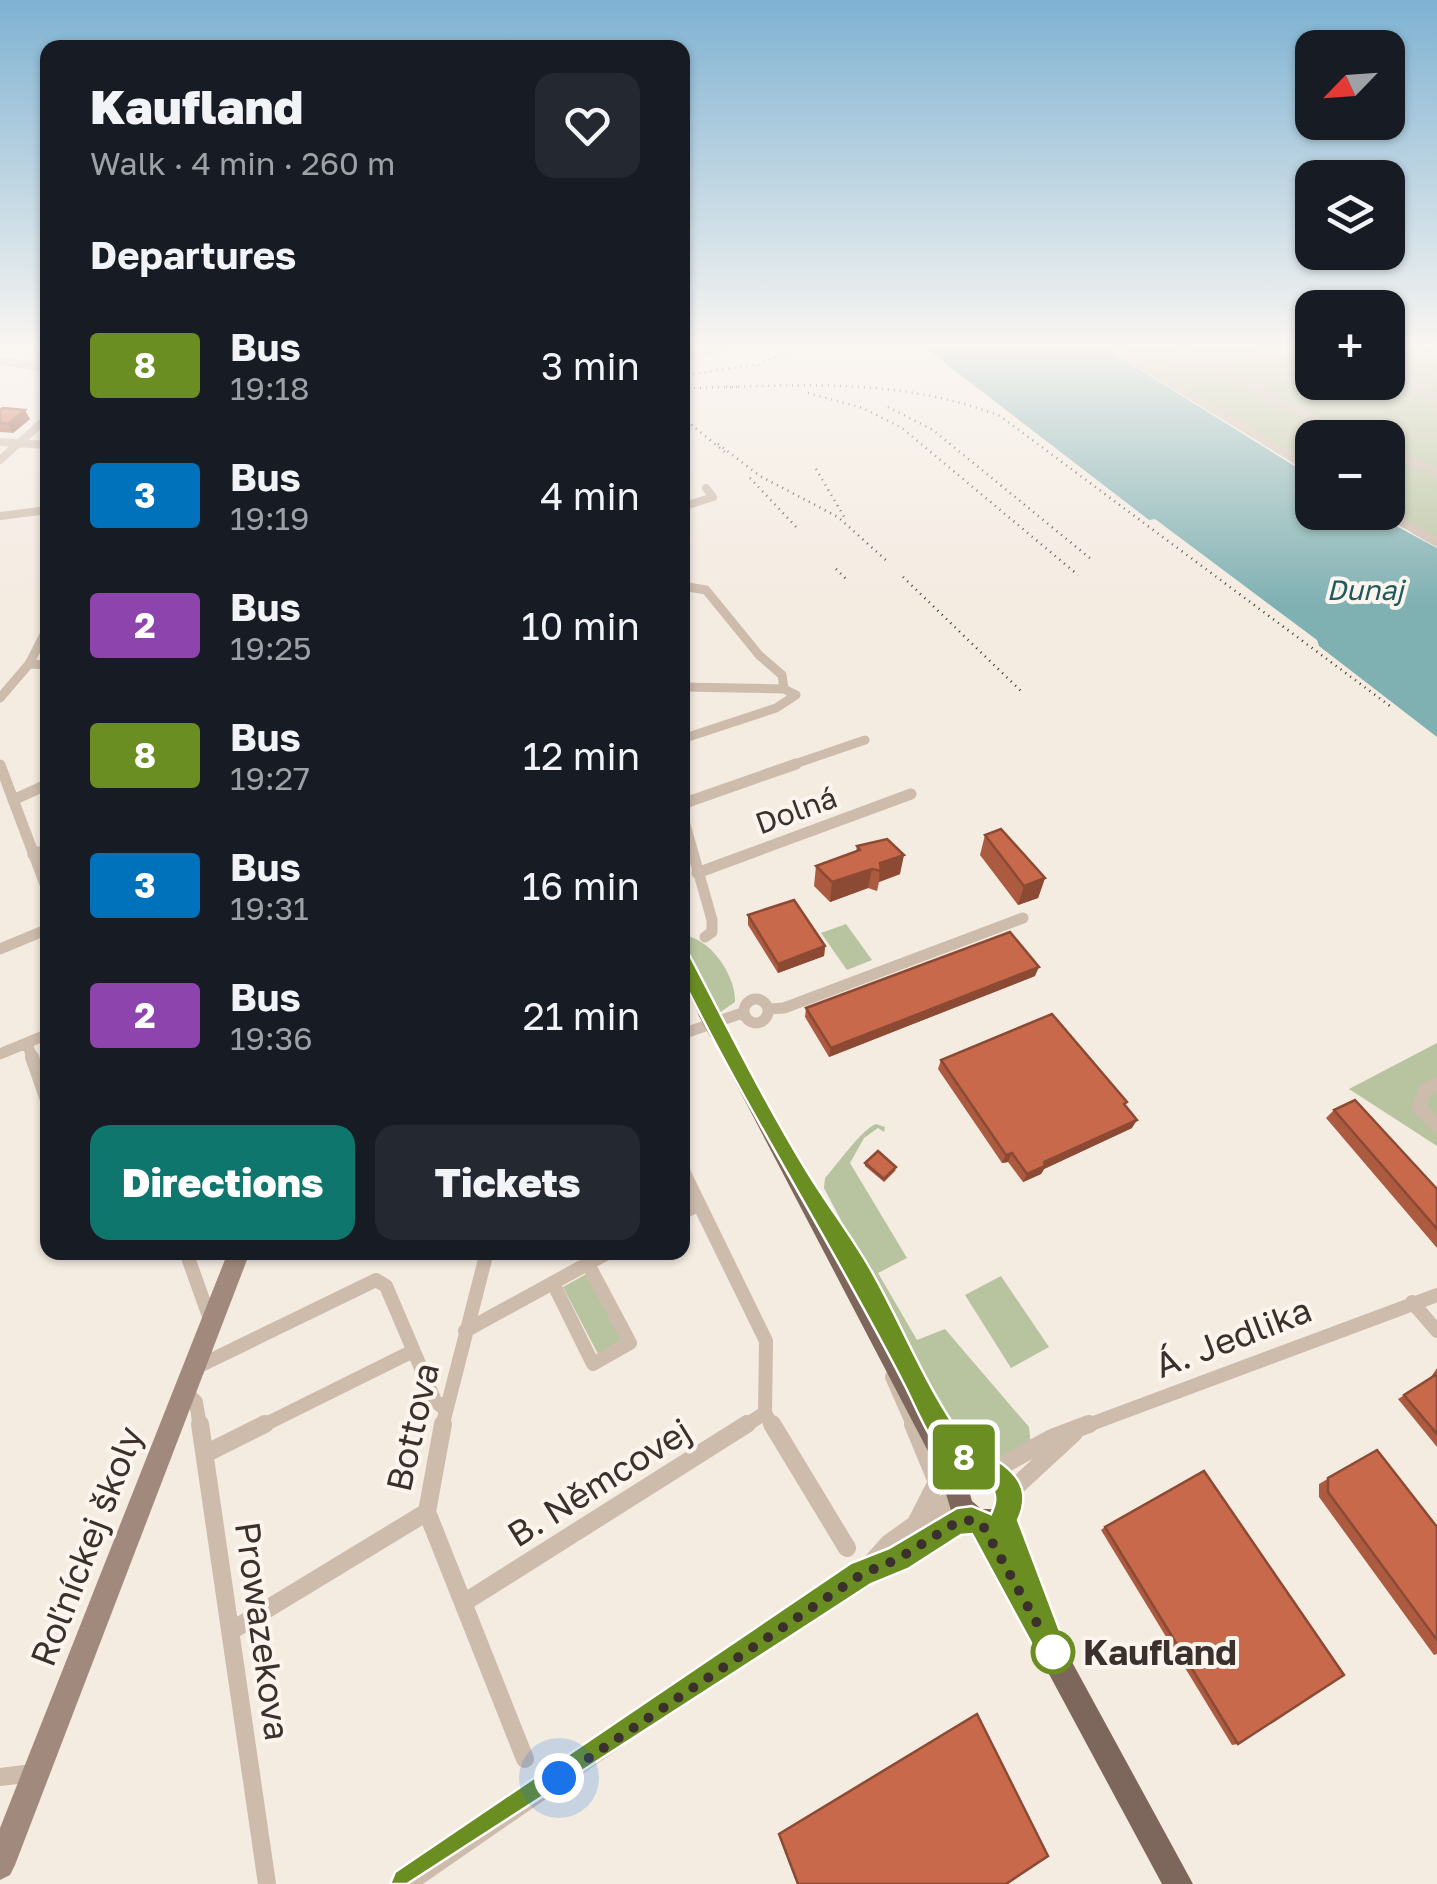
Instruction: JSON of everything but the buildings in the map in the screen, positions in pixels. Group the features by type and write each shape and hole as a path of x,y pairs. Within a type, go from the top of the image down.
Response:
{"main road":[{"path":"690,979 951,1470 962,1508 991,1514"},
{"path":"797,1175 861,1276 945,1436 1003,1480 991,1514 1053,1652 1178,1884"},
{"name":"Roľníckej školy","path":"0,1865 237,1260"},
{"path":"958,1491 964,1474 985,1469"}],"street":[{"path":"0,460 30,431"},
{"path":"1249,431 1295,460"},
{"path":"0,442 40,444"},
{"path":"1405,459 1437,473"},
{"path":"690,504 712,497 706,488"},
{"path":"0,516 40,511"},
{"path":"1405,524 1437,542"},
{"path":"690,587 706,590 759,655 782,675 784,690"},
{"path":"0,698 29,664 40,643"},
{"path":"29,664 40,665"},
{"path":"690,686 784,690 796,695 776,708 690,735"},
{"path":"690,801 865,740"},
{"path":"0,765 40,866"},
{"path":"13,800 40,788"},
{"name":"Dolná","path":"697,873 911,794"},
{"path":"690,845 710,913 712,932 706,937"},
{"path":"33,856 40,852"},
{"path":"690,1031 742,1013 743,1006 752,1000 762,1001 769,1009 784,1008 1023,918"},
{"path":"0,949 40,933"},
{"path":"0,1054 40,1037"},
{"path":"27,1042 40,1080"},
{"path":"1437,1084 1425,1090 1419,1108 1437,1126"},
{"path":"690,1185 766,1341 766,1413 847,1548"},
{"path":"690,1209 699,1204"},
{"path":"189,1260 211,1322"},
{"name":"Bottova","path":"231,1631 426,1512 428,1486 485,1260"},
{"path":"465,1331 595,1260"},
{"path":"552,1284 594,1364 630,1343 588,1264"},
{"path":"191,1380 376,1280 386,1286 435,1400 446,1410"},
{"name":"Á. Jedlika","path":"985,1469 1052,1438 1437,1295"},
{"path":"1412,1302 1437,1332"},
{"path":"884,1349 898,1394 936,1476 934,1492 915,1525"},
{"path":"205,1454 414,1351"},
{"name":"Prowazekova","path":"191,1380 268,1884"},
{"name":"B. Němcovej","path":"464,1602 766,1413"},
{"name":"Á. Jedlika","path":"862,1574 898,1559 957,1522 991,1514 1077,1430"},
{"path":"407,1884 862,1574 889,1543 958,1491"},
{"path":"426,1512 526,1759"},
{"path":"0,1777 37,1773"}],"green space":[{"path":"1252,431 1295,431 1295,458"},
{"path":"1405,431 1437,431 1437,540 1405,522"},
{"path":"846,924 872,960 847,970 821,933"},
{"path":"690,937 716,955 732,983 735,1002 719,1013 690,959"},
{"path":"1437,1043 1437,1146 1349,1089"},
{"path":"876,1124 885,1127 884,1132 878,1128 864,1138 850,1163 907,1258 878,1273 917,1340 945,1329 1029,1427 1031,1446 994,1458 978,1455 959,1444 824,1188 825,1178"},
{"path":"588,1273 623,1339 598,1354 563,1287"},
{"path":"1001,1276 1049,1347 1011,1368 965,1295"}],"water":[{"name":"Dunaj","path":"1033,431 1238,431 1295,466 1295,530 1404,530 1437,548 1437,737 1319,646 1317,640 1155,519 1149,520"}],"railway":[{"path":"699,431 726,453"},
{"path":"905,431 1078,575"},
{"path":"934,431 1091,559"},
{"path":"1020,431 1390,706"},
{"path":"718,444 760,476 838,517 889,563"},
{"path":"816,469 846,520"},
{"path":"750,478 798,529"},
{"path":"836,569 846,579"},
{"path":"903,577 1021,691"}],"bus line":[{"name":"8","path":"407,1884 778,1628 862,1574 898,1559 957,1522 972,1520 982,1524 1053,1652 1003,1519 1010,1507 1007,1486 998,1474 979,1468 966,1458 945,1436 861,1276 797,1175 690,977"}],"place":[{"name":"Kaufland","path":"1053,1652"}],"route":[{"path":"559,1778 778,1628 862,1574 898,1559 957,1522 972,1520 982,1524 1053,1652"}]}
